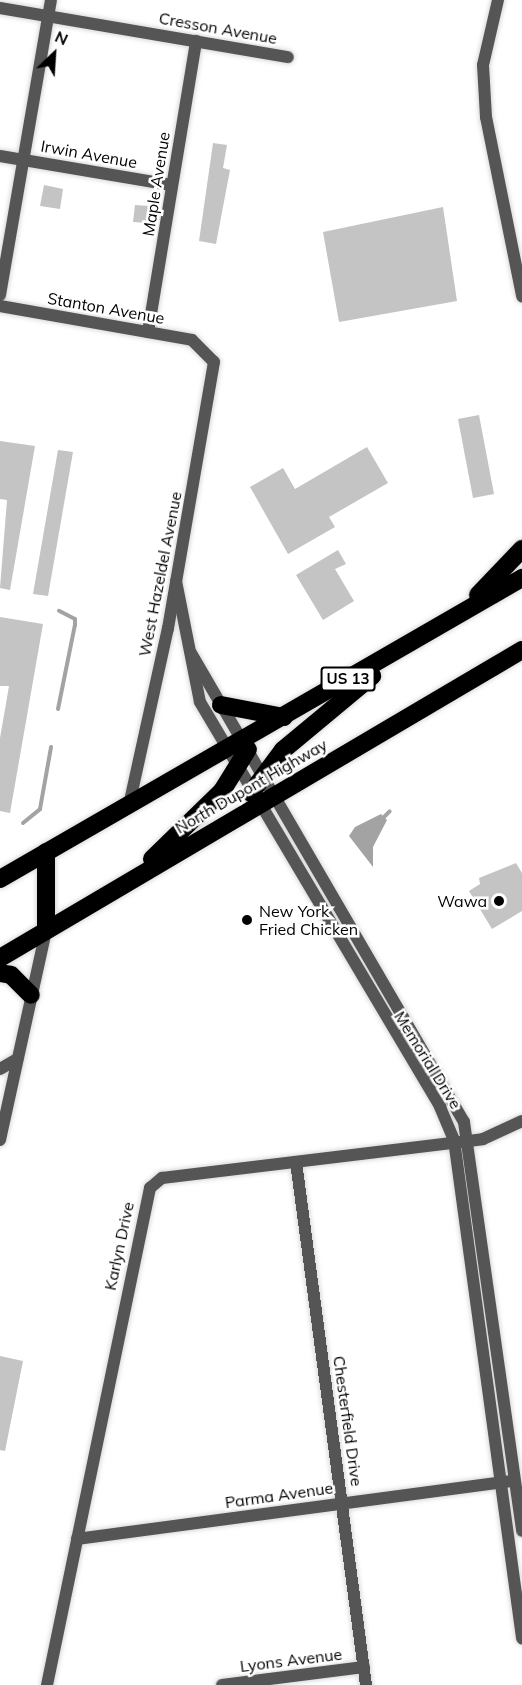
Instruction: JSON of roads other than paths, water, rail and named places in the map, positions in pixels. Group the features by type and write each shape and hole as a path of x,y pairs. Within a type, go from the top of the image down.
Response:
{"highway":[{"path":"454,618 522,549"},
{"name":"US 13","path":"0,879 239,747 284,717 522,578"},
{"path":"254,798 264,775 284,750 412,642"},
{"name":"North Dupont Highway","path":"0,958 254,798 274,792 522,651"},
{"path":"221,705 284,717"},
{"path":"141,871 222,791 237,768 239,747"},
{"path":"46,852 46,930"},
{"path":"0,973 10,975 31,995"}],"street":[{"path":"0,295 51,0"},
{"path":"498,0 483,65 486,117 522,296"},
{"name":"Cresson Avenue","path":"0,8 288,57"},
{"name":"Maple Avenue","path":"148,332 196,41"},
{"name":"Irwin Avenue","path":"0,156 172,185"},
{"name":"Stanton Avenue","path":"0,306 148,332 205,348"},
{"name":"West Hazeldel Avenue","path":"128,809 176,581 215,376 205,348"},
{"name":"Memorial Drive","path":"176,581 195,690 264,775 448,1090 468,1140 513,1481 522,1638"},
{"name":"Memorial Drive","path":"189,650 221,705 239,747"},
{"name":"Memorial Drive","path":"237,768 440,1107 454,1140 522,1531"},
{"path":"0,1140 46,930"},
{"path":"0,1069 17,1059"},
{"name":"Karlyn Drive","path":"47,1685 150,1188 162,1178 495,1136 522,1121"},
{"name":"Chesterfield Drive","path":"296,1162 366,1685"},
{"name":"Parma Avenue","path":"76,1539 513,1481"},
{"name":"Lyons Avenue","path":"222,1685 364,1667"}],"waterway":[{"path":"58,709 75,625 75,619 59,611"},
{"path":"23,823 40,809 51,747"},
{"path":"384,817 390,811"}],"place":[{"name":"Wawa","path":"499,901"},
{"name":"New York Fried Chicken","path":"247,920"}]}
